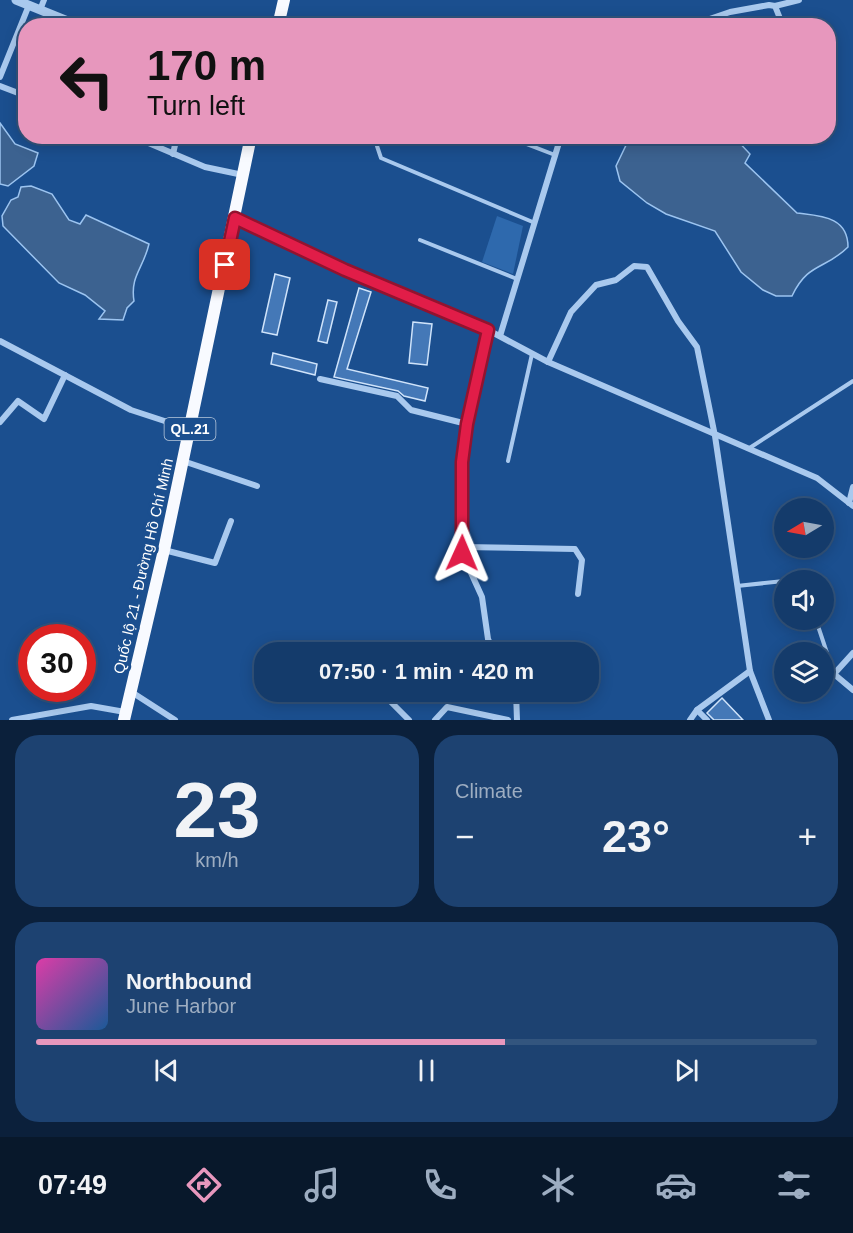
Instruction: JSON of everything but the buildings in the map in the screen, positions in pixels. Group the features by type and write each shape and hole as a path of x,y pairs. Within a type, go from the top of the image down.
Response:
{"highway":[{"path":"280,18 284,0"},
{"name":"Quốc lộ 21 - Đường Hồ Chí Minh","path":"125,716 164,550 249,144"}],"street":[{"path":"16,0 60,18"},
{"path":"40,10 44,0"},
{"path":"712,18 762,5 775,6 799,0"},
{"path":"24,18 29,5"},
{"path":"775,6 780,18"},
{"path":"0,77 18,32"},
{"path":"0,86 18,93"},
{"path":"150,144 211,169 243,175"},
{"path":"173,154 175,144"},
{"path":"500,336 558,144"},
{"path":"235,218 345,270 488,330 548,362 715,436 817,478 851,504"},
{"path":"548,362 571,312 596,285 616,280 634,266 646,267 678,321 697,347 715,436 750,671 769,720"},
{"path":"488,330 467,424 462,462 462,553 482,597 489,642"},
{"path":"0,341 131,410 190,429"},
{"path":"0,422 18,401 44,419 65,375"},
{"path":"320,379 397,396 411,410 467,424"},
{"path":"183,461 257,486"},
{"path":"851,504 853,487"},
{"path":"164,550 215,563 231,521"},
{"path":"463,547 574,549 582,560 578,594"},
{"path":"853,653 834,674 853,690"},
{"path":"690,720 697,710 750,671"},
{"path":"130,691 175,720"},
{"path":"391,702 409,720"},
{"path":"516,702 517,720"},
{"path":"12,720 92,705 125,716"},
{"path":"435,720 447,707 508,720"},
{"path":"697,710 707,720"}],"lane":[{"path":"378,144 381,158 535,223"},
{"path":"527,144 555,155"},
{"path":"420,240 517,279"},
{"path":"508,461 532,353"},
{"path":"747,449 853,381"},
{"path":"737,586 774,582"}],"shaded area":[{"path":"0,123 15,144 38,153 34,166 8,186 0,184"},
{"path":"627,144 741,144 750,154 745,163 797,213 823,217 838,223 847,237 848,247 804,277 792,296 776,296 763,290 741,272 715,231 666,214 647,203 620,181 616,166"},
{"path":"31,186 52,194 69,220 80,224 86,215 149,244 135,279 134,301 127,308 123,320 99,319 105,311 85,295 59,283 3,226 2,216 11,200 18,197 21,187"},
{"path":"497,216 523,226 513,274 482,262"}],"route":[{"path":"225,265 235,218 345,270 488,330 467,424 462,462 462,553"}]}
